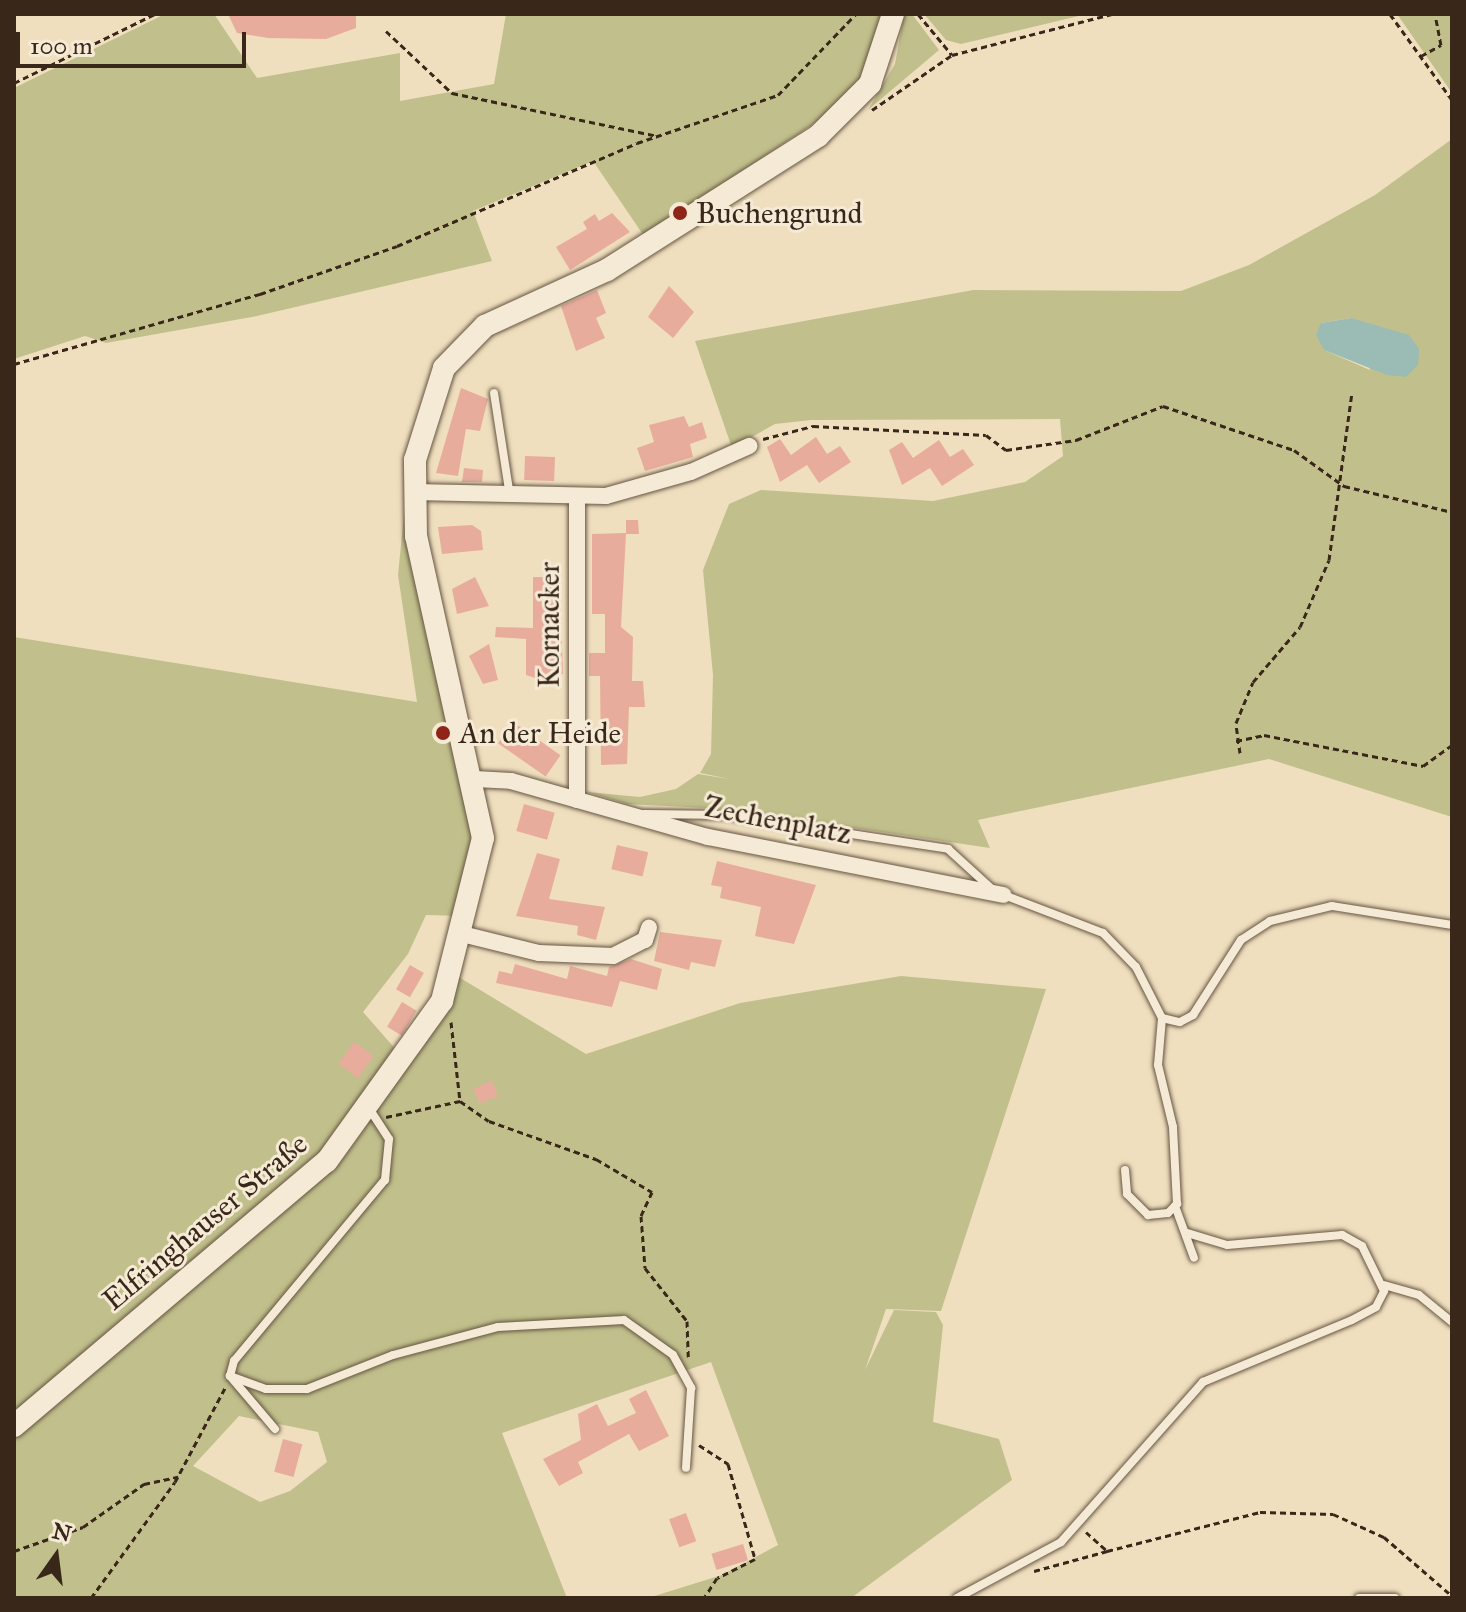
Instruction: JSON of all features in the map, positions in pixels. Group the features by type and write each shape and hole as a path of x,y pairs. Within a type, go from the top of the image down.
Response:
{"main road":[{"name":"Elfringhauser Straße","path":"14,1426 284,1202 374,1113 442,1001 482,857 475,779 425,581 413,492 436,385 469,337 607,270 818,136 870,84 893,14"}],"street":[{"path":"413,492 577,498 635,490 749,446"},
{"name":"Kornacker","path":"577,498 577,800"},
{"name":"Zechenplatz","path":"475,779 511,781 631,816 999,894"},
{"path":"462,934 539,953 613,956 645,940 649,928"}],"lane":[{"path":"494,393 510,497"},
{"path":"631,816 727,815 948,849 999,894"},
{"name":"Zechenplatz","path":"999,894 1071,916 1124,953 1162,1018"},
{"path":"1194,1258 1175,1206 1173,1127 1158,1065 1162,1018 1193,1015 1216,969 1270,921 1332,906 1452,925"},
{"path":"230,1376 242,1343 385,1180 392,1154 374,1113"},
{"path":"1125,1170 1135,1205 1148,1215 1175,1206"},
{"path":"1187,1233 1227,1245 1342,1235 1362,1246 1384,1285 1419,1295 1452,1322"},
{"path":"957,1598 1039,1557 1078,1525 1203,1382 1376,1307 1384,1285"},
{"path":"230,1376 266,1389 307,1389 393,1355 498,1327 606,1317 639,1326 683,1369 691,1388 686,1468"},
{"path":"230,1376 275,1429"},
{"path":"1359,1598 1395,1598"}],"path":[{"path":"14,83 155,14"},
{"path":"14,364 260,294 789,89 856,14"},
{"path":"918,14 952,55"},
{"path":"861,118 952,55 1112,14"},
{"path":"1335,14 1356,14"},
{"path":"1390,14 1452,100"},
{"path":"1420,57 1441,45 1435,14"},
{"path":"386,31 452,93 661,137"},
{"path":"1240,753 1236,741 1253,682 1300,627 1329,560 1344,486 1352,393"},
{"path":"749,446 783,429 813,426 986,435 1006,450 1076,440 1163,406 1294,450 1344,486 1448,511"},
{"path":"1236,741 1264,735 1423,766 1452,745"},
{"path":"442,1001 451,1011 460,1101"},
{"path":"374,1113 460,1101 489,1121 596,1159 652,1192 641,1216 641,1246 645,1268 687,1321 683,1369"},
{"path":"91,1598 178,1477 230,1376"},
{"path":"688,1439 728,1464 755,1559 717,1578 704,1598"},
{"path":"14,1551 83,1527 144,1484 178,1477"},
{"path":"997,1577 1260,1512 1333,1514 1384,1537 1452,1596"},
{"path":"1078,1525 1107,1551"}],"shaded area":[{"path":"165,14 214,14 257,78 400,53 400,101 494,84 506,14 881,14 882,20 860,78 825,116 644,236 593,161 473,211 492,261 257,316 106,343 85,336 14,359 14,88"},
{"path":"904,14 912,14 939,50 868,110 895,64"},
{"path":"924,14 1087,14 961,44 946,40"},
{"path":"1397,14 1452,14 1452,93"},
{"path":"1452,139 1452,817 1269,759 978,820 990,848 727,809 627,804 587,792 640,797 676,789 698,774 730,779 700,773 711,754 713,675 703,570 729,504 761,490 933,501 1025,482 1063,456 1060,419 811,420 775,424 732,448 695,341 973,290 1181,291 1249,265 1375,195","holes":["1351,318 1370,370 1324,350 1321,323"]},
{"path":"404,514 473,838 461,916 426,915 408,954 363,1012 399,1053 319,1156 14,1414 14,637 417,702 398,575"},
{"path":"457,976 586,1054 740,1003 901,976 1046,989 941,1311 886,1309 865,1370 894,1310 936,1312 943,1325 933,1422 999,1439 1012,1480 851,1598 648,1598 722,1575 778,1545 711,1362 502,1433 567,1598 14,1598 14,1433 290,1205","holes":["239,1416 318,1432 327,1462 290,1491 260,1502 193,1466"]}],"water":[{"path":"1351,318 1409,335 1419,349 1418,365 1406,377 1387,375 1324,350 1316,335 1321,323"}],"building":[{"path":"228,14 356,14 356,28 326,39 268,38 237,33"},
{"path":"612,213 630,232 570,270 556,247 587,229 583,222 595,214 599,221"},
{"path":"669,286 694,312 673,338 648,317"},
{"path":"597,290 606,313 596,318 605,338 576,351 561,306"},
{"path":"461,388 488,399 480,431 466,429 458,476 436,473"},
{"path":"684,416 689,427 702,422 707,438 690,444 693,457 645,471 637,448 654,442 649,425"},
{"path":"816,437 827,454 840,446 851,462 819,483 807,465 780,482 767,447 780,439 791,455"},
{"path":"939,440 950,457 963,449 974,465 942,486 930,468 902,485 889,450 902,442 913,458"},
{"path":"525,456 555,457 554,481 524,480"},
{"path":"464,468 483,470 482,482 462,482"},
{"path":"626,520 638,520 639,534 626,534 621,627 633,637 632,681 643,681 645,707 629,707 627,764 601,765 600,676 589,676 589,653 605,653 605,614 592,614 592,534 626,533"},
{"path":"472,525 481,531 483,550 442,554 438,527"},
{"path":"475,577 489,606 457,614 452,589"},
{"path":"533,577 554,577 560,590 563,674 545,674 544,681 526,675 526,639 495,637 496,627 533,628"},
{"path":"489,644 498,680 483,684 469,656"},
{"path":"513,722 561,755 546,777 498,743"},
{"path":"524,804 555,813 547,840 516,831"},
{"path":"617,845 648,852 643,877 611,869"},
{"path":"537,853 560,859 549,899 605,907 596,940 577,935 578,926 516,916"},
{"path":"717,861 816,885 794,944 755,936 761,907 720,898 722,887 711,885"},
{"path":"660,932 722,940 715,967 691,962 689,970 654,961"},
{"path":"631,959 662,969 657,990 620,981 612,1007 496,983 499,971 512,974 515,964 567,979 570,966 607,976 609,967"},
{"path":"410,965 424,973 410,997 396,989"},
{"path":"402,1002 417,1011 402,1036 387,1027"},
{"path":"354,1042 374,1056 358,1078 339,1064"},
{"path":"492,1081 498,1096 479,1103 473,1088"},
{"path":"646,1390 669,1436 639,1451 629,1434 578,1462 583,1473 559,1486 543,1459 581,1440 578,1414 597,1404 608,1426 636,1413 629,1399"},
{"path":"283,1439 302,1444 294,1477 274,1472"},
{"path":"686,1513 696,1541 679,1547 669,1519"},
{"path":"743,1544 748,1560 716,1570 711,1554"}],"place":[{"name":"Buchengrund","path":"680,213"},
{"name":"An der Heide","path":"443,733"}]}
